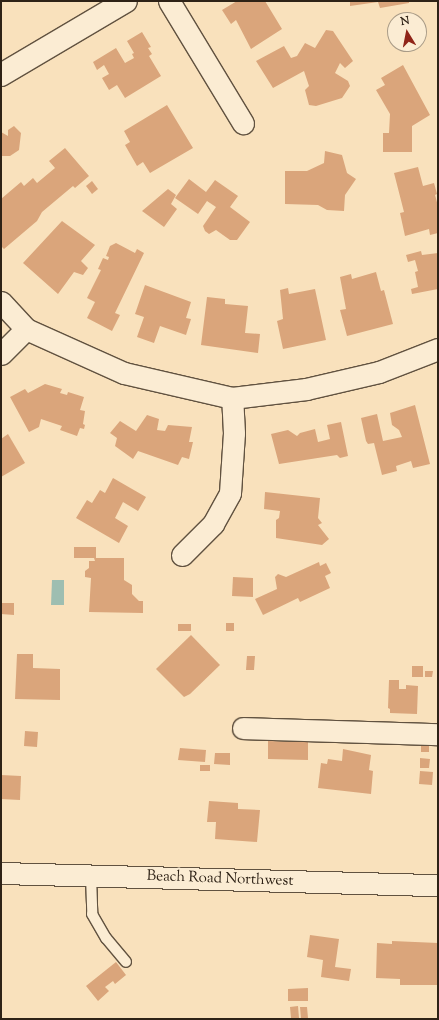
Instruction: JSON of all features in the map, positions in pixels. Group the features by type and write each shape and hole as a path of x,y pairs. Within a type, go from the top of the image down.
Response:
{"street":[{"path":"1,75 126,1"},
{"path":"169,1 242,123"},
{"path":"1,302 26,329 124,373 232,398 321,386 379,372 438,350"},
{"path":"1,354 26,329"},
{"path":"182,555 213,524 230,493 234,433 232,398"},
{"path":"243,728 438,734"},
{"name":"Beach Road Northwest","path":"1,874 438,885"}],"lane":[{"path":"91,876 92,914 106,938 126,962"}],"shaded area":[{"path":"52,580 64,580 64,605 51,605"}],"building":[{"path":"237,1 265,1 282,29 251,49 236,20 231,24 222,10"},
{"path":"350,1 409,1 409,3 380,8 378,2 350,6"},
{"path":"326,30 333,31 353,61 345,68 340,63 335,73 348,81 350,86 342,98 316,106 309,105 305,90 309,86 304,71 273,88 256,61 284,46 291,58 297,56 305,43 315,48"},
{"path":"142,32 151,47 148,48 152,54 149,56 161,76 125,98 117,85 109,90 102,78 109,74 104,65 97,70 93,62 116,48 125,63 134,58 132,54 134,53 127,41"},
{"path":"403,65 430,115 412,126 412,152 383,152 383,133 389,133 390,114 376,90 385,85 381,78"},
{"path":"167,105 193,148 150,173 143,162 137,166 125,145 130,142 124,131"},
{"path":"14,126 21,133 19,150 10,156 1,156 1,132 8,136 8,130"},
{"path":"65,148 89,176 75,188 73,186 42,212 37,221 4,249 1,246 1,199 21,182 24,186 33,178 37,183 55,168 49,161"},
{"path":"325,151 342,155 347,173 356,179 345,195 344,211 327,210 318,205 285,204 285,171 307,171 324,163"},
{"path":"418,167 423,186 434,183 438,206 438,233 430,235 429,229 405,236 400,213 404,212 394,173"},
{"path":"189,179 206,192 215,180 238,196 230,207 250,222 237,240 230,240 216,230 209,234 205,231 203,226 216,207 207,201 198,214 175,198"},
{"path":"92,181 98,189 92,194 86,186"},
{"path":"168,189 176,195 171,204 177,209 164,227 142,211"},
{"path":"62,221 95,245 81,261 88,268 83,275 74,272 58,294 23,263"},
{"path":"116,243 135,253 137,249 144,253 115,313 120,315 112,331 87,318 95,302 87,298 101,270 98,269 103,258 108,260 109,257 106,256 110,246"},
{"path":"421,251 422,255 438,253 438,289 412,294 411,289 418,287 415,272 418,271 415,260 408,262 406,255"},
{"path":"376,272 381,291 384,290 393,324 347,336 340,310 346,309 340,277 351,274 352,279"},
{"path":"145,285 191,302 186,318 191,319 186,335 160,326 154,343 137,337 144,317 135,314"},
{"path":"288,288 289,294 315,289 326,340 283,349 277,321 283,319 280,290"},
{"path":"207,297 225,299 225,304 248,306 245,333 260,334 258,353 201,345"},
{"path":"45,384 62,389 60,393 67,395 68,392 84,397 80,410 85,411 83,424 85,425 84,429 80,428 77,436 60,430 62,426 41,419 39,427 29,432 10,397 25,389 28,393"},
{"path":"415,405 430,464 413,468 411,461 396,466 397,471 382,475 374,443 368,444 366,441 361,418 377,414 383,441 402,437 399,430 392,425 390,413"},
{"path":"147,415 159,419 157,430 165,431 168,425 192,427 189,442 193,442 189,459 182,457 178,465 138,451 133,459 115,446 117,438 110,433 120,421 136,431"},
{"path":"341,422 348,456 340,458 337,455 279,464 271,434 288,430 297,436 300,433 315,429 318,442 330,439 327,425"},
{"path":"8,434 25,463 1,477 1,439"},
{"path":"113,478 146,497 138,511 123,502 115,518 128,526 119,543 76,518 87,500 92,503 100,490 105,493"},
{"path":"265,492 320,498 318,518 322,523 318,525 329,539 322,545 276,538 276,520 279,518 280,511 264,509"},
{"path":"74,547 96,547 96,558 124,558 124,580 132,585 132,594 139,601 143,601 143,613 89,612 91,578 85,577 85,571 89,568 89,561 95,561 94,558 74,558"},
{"path":"319,562 320,566 326,563 331,573 325,576 330,588 300,602 298,598 263,615 255,599 277,589 275,577 278,574 286,577"},
{"path":"233,577 253,578 253,597 232,596"},
{"path":"1,603 14,603 14,615 1,614"},
{"path":"226,623 234,623 234,631 226,631"},
{"path":"178,624 191,624 191,631 178,631"},
{"path":"191,635 220,665 190,694 184,697 156,669"},
{"path":"17,654 33,654 33,668 60,669 60,700 15,699"},
{"path":"247,656 255,656 254,670 246,670"},
{"path":"412,666 423,666 423,677 412,677"},
{"path":"425,671 433,671 432,677 425,677"},
{"path":"389,680 399,680 399,689 406,689 406,685 418,686 417,714 390,713 390,709 388,708"},
{"path":"25,731 38,732 37,747 24,746"},
{"path":"268,741 308,742 308,760 268,759"},
{"path":"421,744 429,744 429,752 421,752"},
{"path":"180,748 206,750 205,762 178,760"},
{"path":"343,749 371,755 369,770 373,771 371,794 318,788 321,763 327,764 328,759 342,761"},
{"path":"215,753 230,753 230,765 214,764"},
{"path":"420,758 430,759 429,768 420,768"},
{"path":"200,765 210,765 210,771 200,771"},
{"path":"420,771 433,772 432,785 419,784"},
{"path":"1,775 21,776 20,800 1,799"},
{"path":"209,801 238,803 238,809 260,810 257,842 215,839 216,822 207,822"},
{"path":"310,935 339,939 335,967 351,969 349,981 321,977 323,960 307,957"},
{"path":"392,941 438,943 438,985 400,985 400,979 376,978 377,943 392,944"},
{"path":"116,962 126,975 115,984 113,981 105,987 109,991 98,1001 86,986"},
{"path":"308,988 308,1001 288,1001 288,989"},
{"path":"298,1006 299,1018 291,1018 290,1007"},
{"path":"300,1007 307,1007 308,1018 301,1019"}]}
